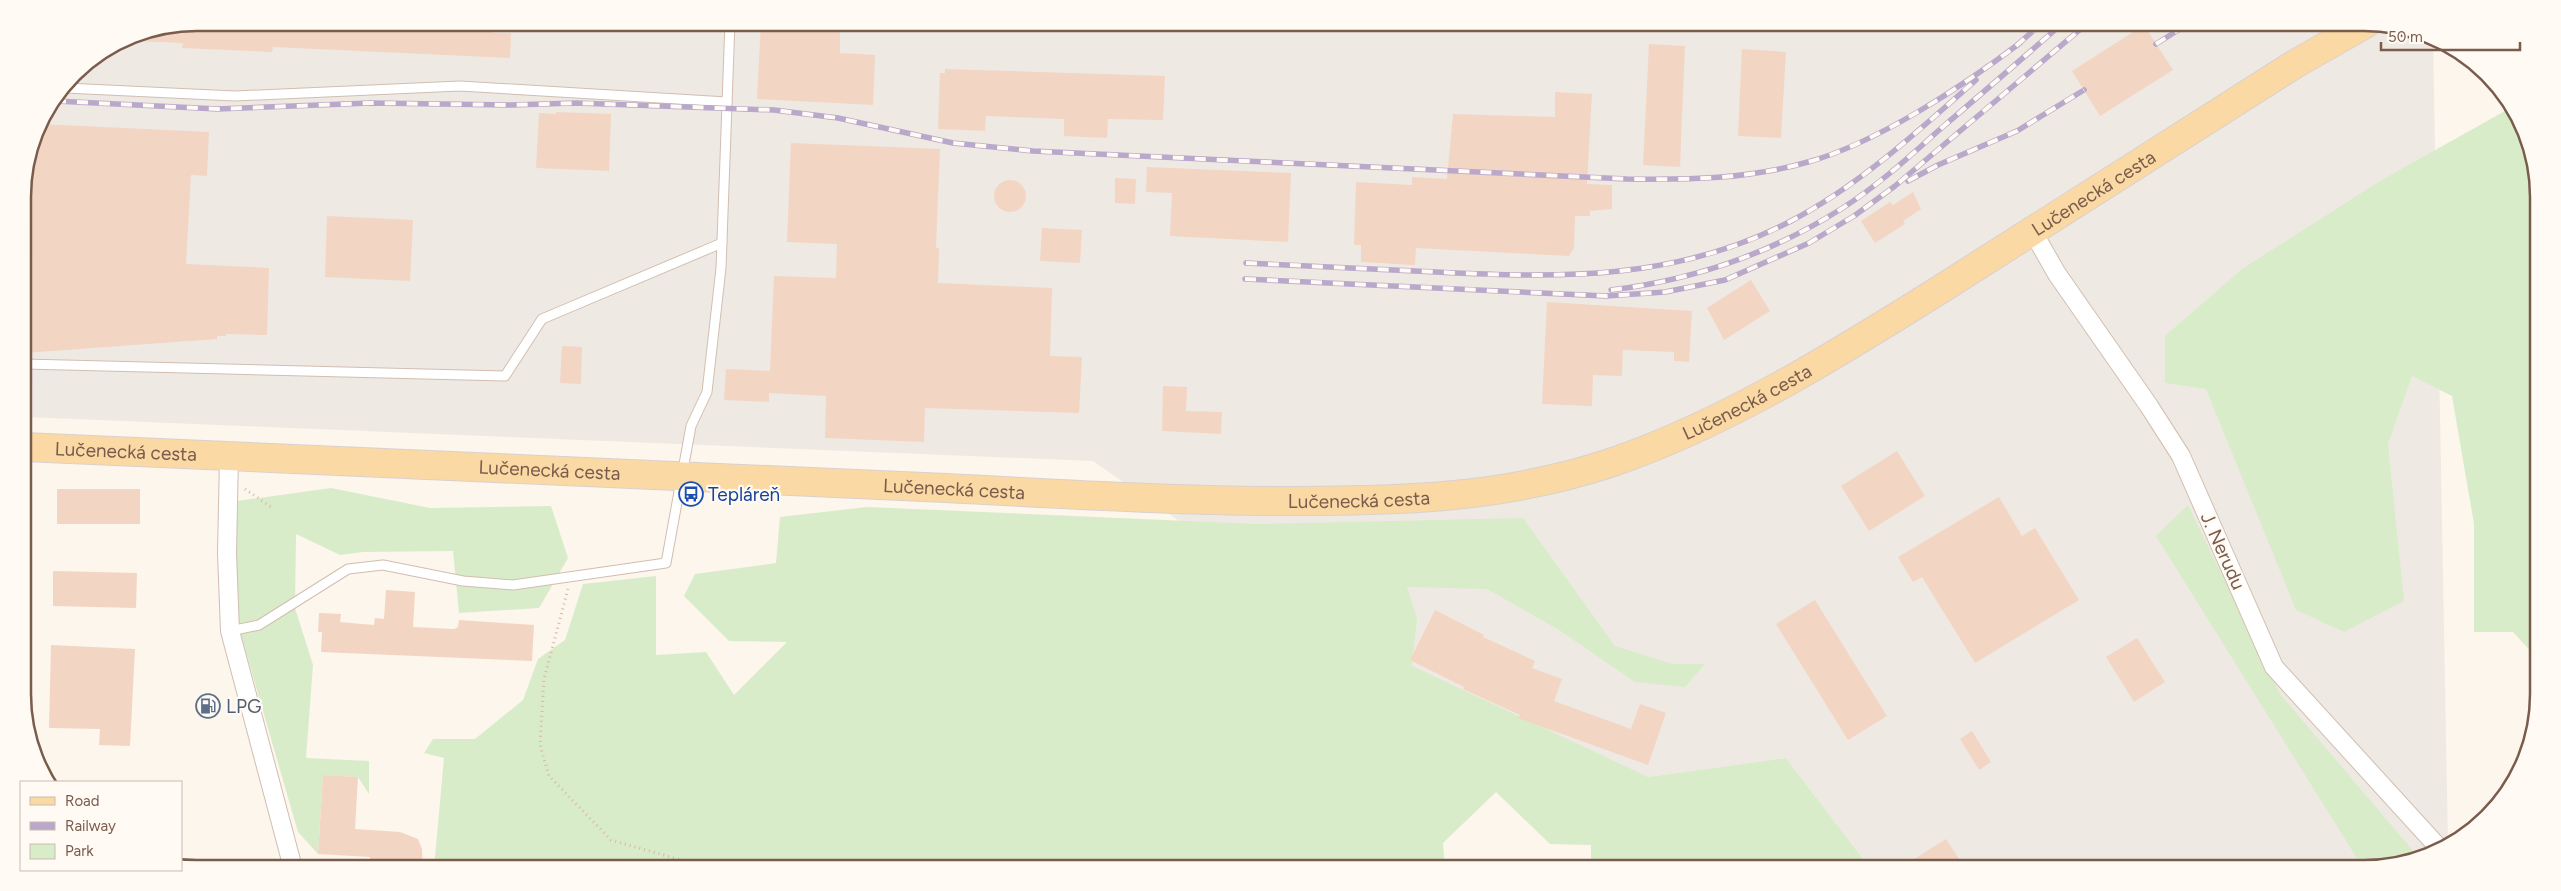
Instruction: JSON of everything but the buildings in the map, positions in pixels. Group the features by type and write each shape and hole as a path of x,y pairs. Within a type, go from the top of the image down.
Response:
{"main road":[{"name":"Lučenecká cesta","path":"31,447 1262,501 1436,499 1495,492 1539,483 1616,461 1661,444 1766,393 1874,331 2033,232 2295,64 2353,31"}],"street":[{"name":"J. Nerudu","path":"2033,232 2057,274 2149,406 2180,456 2274,667 2435,843"},
{"path":"229,456 227,553 230,631 291,860"}],"lane":[{"path":"230,631 259,625 348,569 364,566 401,568 486,584 526,584 666,563 691,426 707,392 722,243 730,31"},
{"path":"72,88 235,96 460,86 727,102"},
{"path":"32,364 505,376 542,319 722,243"}],"path":[{"path":"243,488 271,507"},
{"path":"572,576 544,679 540,745 549,776 611,840 680,860"}],"shaded area":[{"path":"197,31 2364,31 2396,34 2433,46 2448,837 2407,854 2375,859 1863,859 1786,758 1648,777 1397,673 1093,461 32,417 32,186 37,154 48,124 59,105 88,72 114,53 144,40 165,34"}],"green space":[{"path":"2505,111 2521,144 2528,175 2530,197 2530,650 2513,632 2474,632 2474,524 2452,396 2412,376 2388,444 2404,601 2344,632 2296,610 2206,389 2165,383 2165,336 2242,269 2380,181"},
{"path":"331,488 430,508 551,506 568,558 539,608 459,613 453,551 363,552 340,555 296,534 295,608 313,665 306,758 369,761 369,794 358,777 323,775 318,854 298,832 235,614 237,501"},
{"path":"2188,505 2280,694 2414,852 2396,857 2357,859 2156,536"},
{"path":"867,507 1256,524 1523,518 1615,646 1672,664 1705,664 1685,687 1635,682 1559,630 1487,589 1407,587 1417,618 1412,666 1648,777 1786,758 1863,859 1591,859 1591,845 1550,844 1496,792 1443,843 1444,859 435,860 444,758 424,753 433,739 475,739 523,700 538,659 565,640 583,584 656,576 656,655 706,652 734,695 787,642 729,641 684,596 695,574 776,563 780,517"}],"railway":[{"path":"2016,46 2033,31"},
{"path":"1611,290 1672,279 1730,263 1759,252 1814,225 1841,209 1891,172 2054,31"},
{"path":"1245,279 1606,296 1665,292 1725,280 1809,243 1854,216 1895,186 2078,31"},
{"path":"2156,44 2177,31"},
{"path":"61,101 218,109 371,103 511,105 576,103 774,110 838,118 953,143 1033,151 1627,179 1696,179 1786,168 1835,153 1918,112 1973,77 2020,43"},
{"path":"1246,263 1528,275 1617,271 1661,265 1705,255 1748,241 1791,221 1841,191 1888,156 1976,80"},
{"path":"1908,181 1938,165 2017,131 2084,90"}],"place":[{"name":"Tepláreň","path":"691,494"},
{"name":"LPG","path":"208,706"}]}
